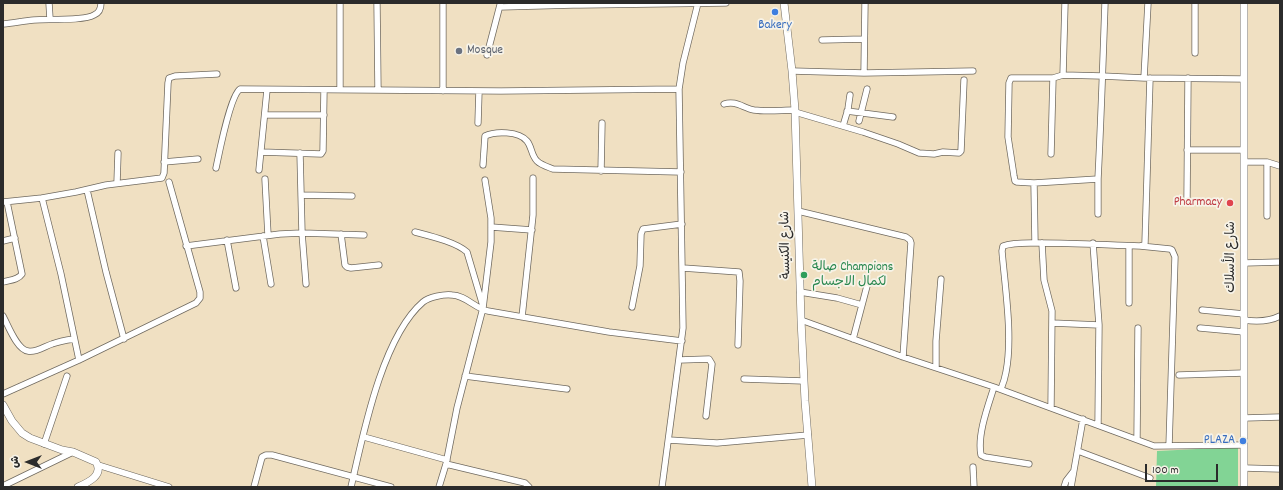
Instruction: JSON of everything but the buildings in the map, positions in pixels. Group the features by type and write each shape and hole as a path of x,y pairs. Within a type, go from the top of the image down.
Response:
{"street":[{"path":"49,3 50,20"},
{"path":"3,24 84,18 93,16 101,8 101,3"},
{"path":"340,3 340,90"},
{"path":"377,3 378,90"},
{"path":"442,3 443,91"},
{"path":"662,487 683,328 680,89 683,63 698,3"},
{"path":"487,55 500,5 726,3"},
{"name":"شارع الكنيسة","path":"784,3 795,111 801,320 812,487"},
{"path":"864,73 865,3"},
{"path":"1063,75 1065,3"},
{"path":"1098,214 1105,3"},
{"path":"1140,246 1144,245 1145,243 1148,3"},
{"path":"1195,53 1196,3"},
{"name":"شارع الأسلاك","path":"1244,3 1244,487"},
{"path":"822,40 864,39"},
{"path":"792,71 864,73 973,71"},
{"path":"3,282 16,279 22,274 15,238 5,202 42,198 117,183 162,178 164,173 169,78 175,76 217,74"},
{"path":"1098,179 1034,182 1015,181 1008,137 1009,83 1011,78 1053,78 1063,75 1147,78 1244,78"},
{"path":"1051,154 1053,78"},
{"path":"1187,200 1188,78"},
{"path":"724,104 729,102 738,103 750,109 758,110 795,111 898,144 919,153 959,153 961,151 964,80"},
{"path":"216,168 225,129 236,92 240,89 479,91 680,89"},
{"path":"860,121 867,89"},
{"path":"259,170 267,90"},
{"path":"261,152 321,154 323,150 324,90"},
{"path":"478,123 479,91"},
{"path":"843,126 850,95"},
{"path":"847,111 893,117"},
{"path":"265,115 324,115"},
{"path":"602,123 602,171"},
{"path":"483,165 485,136 493,133 510,133 523,137 528,142 533,157 538,162 553,170 681,172"},
{"path":"1187,150 1244,150"},
{"path":"117,183 118,153"},
{"path":"300,153 302,233 306,284"},
{"path":"164,162 198,160"},
{"path":"1244,162 1267,162 1280,166"},
{"path":"1267,162 1267,216"},
{"path":"522,317 534,215 533,178"},
{"path":"265,179 265,236 271,284"},
{"path":"439,487 465,376 483,309 491,227 490,205 485,180"},
{"path":"3,394 124,339 196,303 200,298 200,292 168,182"},
{"path":"1034,182 1035,243"},
{"path":"87,190 106,272 124,339"},
{"path":"301,195 352,196"},
{"path":"42,198 79,360"},
{"path":"798,211 906,237 910,240 903,357"},
{"path":"632,306 640,266 641,234 643,229 682,224"},
{"path":"491,227 532,230"},
{"path":"415,232 451,244 467,252 483,309"},
{"path":"186,246 227,240 302,233 364,235"},
{"path":"341,234 345,265 347,267 351,268 379,265"},
{"path":"3,241 15,238"},
{"path":"227,240 236,288"},
{"path":"1001,389 1006,372 1009,344 1008,314 1002,251 1003,246 1008,244 1035,243 1093,243 1170,249 1173,252 1176,261 1169,446"},
{"path":"1042,243 1044,280 1051,305 1052,323 1051,407"},
{"path":"1093,243 1099,324 1098,425"},
{"path":"1129,246 1129,303"},
{"path":"1244,264 1280,262"},
{"path":"683,268 739,272 738,345"},
{"path":"936,367 936,341 941,279"},
{"path":"854,339 867,286"},
{"path":"800,292 837,298 862,305"},
{"path":"352,487 379,379 404,323 426,300 446,295 453,295 462,297 483,309 522,317 609,332 682,341"},
{"path":"1202,310 1244,317 1258,322 1270,320 1280,316"},
{"path":"3,316 11,333 19,345 28,351 74,338"},
{"path":"801,320 903,357 1001,389 1154,446 1244,445"},
{"path":"1052,323 1099,324"},
{"path":"1137,439 1138,328"},
{"path":"1200,328 1244,332"},
{"path":"679,360 706,359 712,364 706,416"},
{"path":"1179,376 1244,374"},
{"path":"44,444 66,376"},
{"path":"465,376 566,389"},
{"path":"744,379 804,381"},
{"path":"994,387 980,444 981,455 985,457 1029,464"},
{"path":"3,405 12,421 22,433 30,438 44,444 72,452 96,462 98,465 170,487"},
{"path":"1244,418 1280,417"},
{"path":"1071,487 1083,419"},
{"path":"669,440 717,443 808,435"},
{"path":"364,437 446,462 525,483 529,487"},
{"path":"1078,451 1150,478"},
{"path":"3,486 72,452"},
{"path":"254,487 262,457 266,455 391,487"},
{"path":"78,487 96,476 99,471 98,465"},
{"path":"973,467 974,487"},
{"path":"1244,468 1280,469"},
{"path":"1064,487 1066,481 1074,472"}],"green space":[{"path":"1238,447 1238,487 1156,487 1157,451"}],"place":[{"name":"Bakery","path":"775,12"},
{"name":"Mosque","path":"459,51"},
{"name":"Pharmacy","path":"1230,203"},
{"name":"صالة Champions لكمال الاجسام","path":"804,275"},
{"name":"PLAZA","path":"1243,441"}]}
